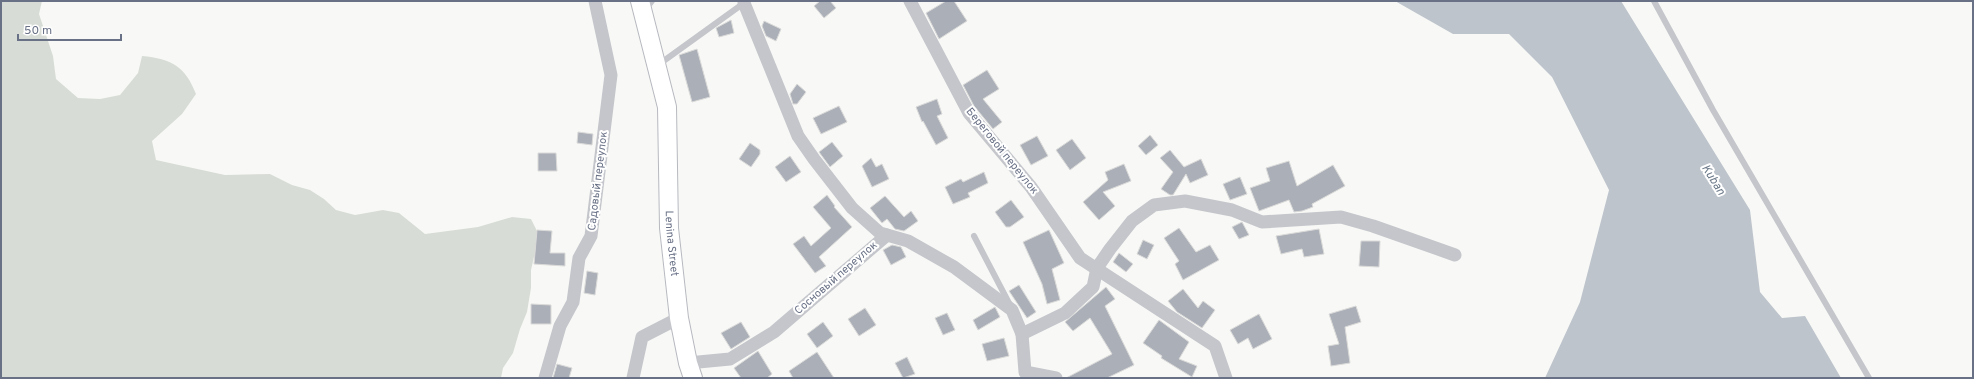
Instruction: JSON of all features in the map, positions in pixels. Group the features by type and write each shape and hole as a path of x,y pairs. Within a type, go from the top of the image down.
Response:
{"main road":[{"name":"Lenina Street","path":"645,4 657,66 667,106 669,228 679,318 691,370"}],"street":[{"name":"Садовый переулок","path":"545,378 560,326 573,302 579,258 591,236 611,75 595,1"},
{"name":"Береговой переулок","path":"910,1 969,113 1032,187 1080,258 1215,346 1226,378"},
{"name":"Сосновый переулок","path":"744,3 798,136 852,208 880,233 886,235"},
{"path":"1022,334 1065,313 1093,287 1097,268 1132,221 1154,205 1185,201 1232,210 1262,222 1341,217 1373,226 1455,255"},
{"path":"886,235 908,241 954,267 1012,310 1022,334 1024,375 1056,378"},
{"name":"Сосновый переулок","path":"691,370 730,359 774,332 886,235"},
{"path":"633,378 642,337 679,318"}],"lane":[{"path":"1654,1 1713,110 1869,378"},
{"path":"657,66 744,3"},
{"path":"974,236 1012,310"}],"shaded area":[{"path":"1,1 42,1 39,14 53,56 56,79 78,98 100,99 120,95 138,73 142,56 162,59 182,70 192,84 196,94 182,114 152,141 156,160 225,175 270,174 292,185 310,190 324,199 336,210 355,215 383,210 399,213 425,234 478,227 512,217 531,219 539,235 531,270 531,288 527,312 513,353 503,368 501,378 1,378"}],"water":[{"name":"Kuban","path":"1395,1 1621,1 1750,210 1760,292 1782,318 1805,316 1841,378 1545,378 1580,302 1609,190 1552,77 1509,34 1453,34"}],"building":[{"path":"820,1 830,1 836,8 824,18 814,6"},
{"path":"946,1 954,1 967,21 939,39 926,13"},
{"path":"731,20 734,33 719,37 716,28"},
{"path":"764,21 781,29 776,41 766,36 762,26"},
{"path":"697,49 710,97 692,102 679,55"},
{"path":"987,70 999,89 983,99 1002,122 993,129 974,106 963,85"},
{"path":"797,84 806,92 797,104 793,104 790,94"},
{"path":"937,99 942,114 937,116 948,138 936,145 923,121 922,122 916,107"},
{"path":"839,106 847,122 821,134 813,118"},
{"path":"578,132 593,134 592,145 577,143"},
{"path":"1150,135 1158,145 1146,155 1138,146"},
{"path":"1037,136 1048,156 1031,165 1020,145"},
{"path":"1072,139 1086,158 1070,170 1056,150"},
{"path":"832,142 843,156 830,167 819,152"},
{"path":"750,143 760,150 760,154 751,167 739,159"},
{"path":"1170,150 1184,167 1201,159 1208,175 1190,183 1186,174 1173,195 1170,195 1161,189 1173,172 1160,158"},
{"path":"538,153 556,153 557,171 538,171"},
{"path":"790,156 801,172 786,182 775,167"},
{"path":"871,158 876,167 882,164 889,179 872,187 862,166"},
{"path":"1289,161 1297,186 1333,165 1345,186 1312,204 1313,207 1302,211 1294,212 1289,200 1259,211 1250,188 1270,181 1266,168"},
{"path":"1124,164 1131,181 1103,192 1115,206 1099,220 1083,202 1108,180 1105,172"},
{"path":"984,172 988,183 968,193 970,197 953,204 945,187 961,179 963,182"},
{"path":"1240,177 1247,194 1230,200 1223,184"},
{"path":"827,195 835,206 834,207 852,227 819,257 826,266 815,273 793,244 804,236 811,246 831,228 813,207"},
{"path":"885,196 904,217 911,211 918,221 904,231 895,229 887,219 882,223 870,208"},
{"path":"1011,200 1024,217 1010,227 1006,227 995,212"},
{"path":"1242,222 1249,235 1239,239 1232,227"},
{"path":"1179,228 1196,252 1210,245 1219,260 1183,280 1175,264 1179,261 1164,238"},
{"path":"1319,229 1324,254 1304,257 1302,249 1281,254 1276,236"},
{"path":"537,230 552,231 550,253 565,253 565,266 534,264"},
{"path":"1049,230 1064,263 1052,269 1060,300 1047,304 1042,284 1023,242"},
{"path":"1143,240 1154,245 1147,259 1137,254"},
{"path":"1361,241 1380,241 1379,267 1359,266"},
{"path":"892,245 901,247 906,257 891,265 883,250"},
{"path":"1119,253 1133,264 1126,272 1113,262"},
{"path":"587,271 598,273 595,295 584,293"},
{"path":"1019,285 1036,312 1027,318 1009,291"},
{"path":"1106,287 1115,299 1105,306 1134,365 1107,378 1066,378 1112,354 1090,318 1073,331 1065,322"},
{"path":"1183,289 1198,308 1203,301 1215,310 1202,328 1177,312 1168,301"},
{"path":"531,304 551,305 551,324 531,324"},
{"path":"1356,306 1361,322 1345,327 1350,363 1331,366 1328,346 1339,344 1329,314"},
{"path":"995,307 1000,317 978,330 973,320"},
{"path":"865,308 876,325 859,336 848,319"},
{"path":"947,313 955,330 943,335 935,318"},
{"path":"1259,314 1272,339 1253,349 1248,338 1238,344 1230,330"},
{"path":"1159,320 1189,342 1179,359 1197,366 1192,377 1161,358 1162,356 1143,343"},
{"path":"741,322 750,337 731,349 721,333"},
{"path":"823,322 833,336 817,348 807,334"},
{"path":"1004,338 1009,356 987,361 982,344"},
{"path":"758,351 772,374 767,378 741,378 734,368"},
{"path":"817,352 834,378 793,378 789,371"},
{"path":"907,357 915,374 903,378 895,363"},
{"path":"557,364 572,368 569,378 553,378"}]}
